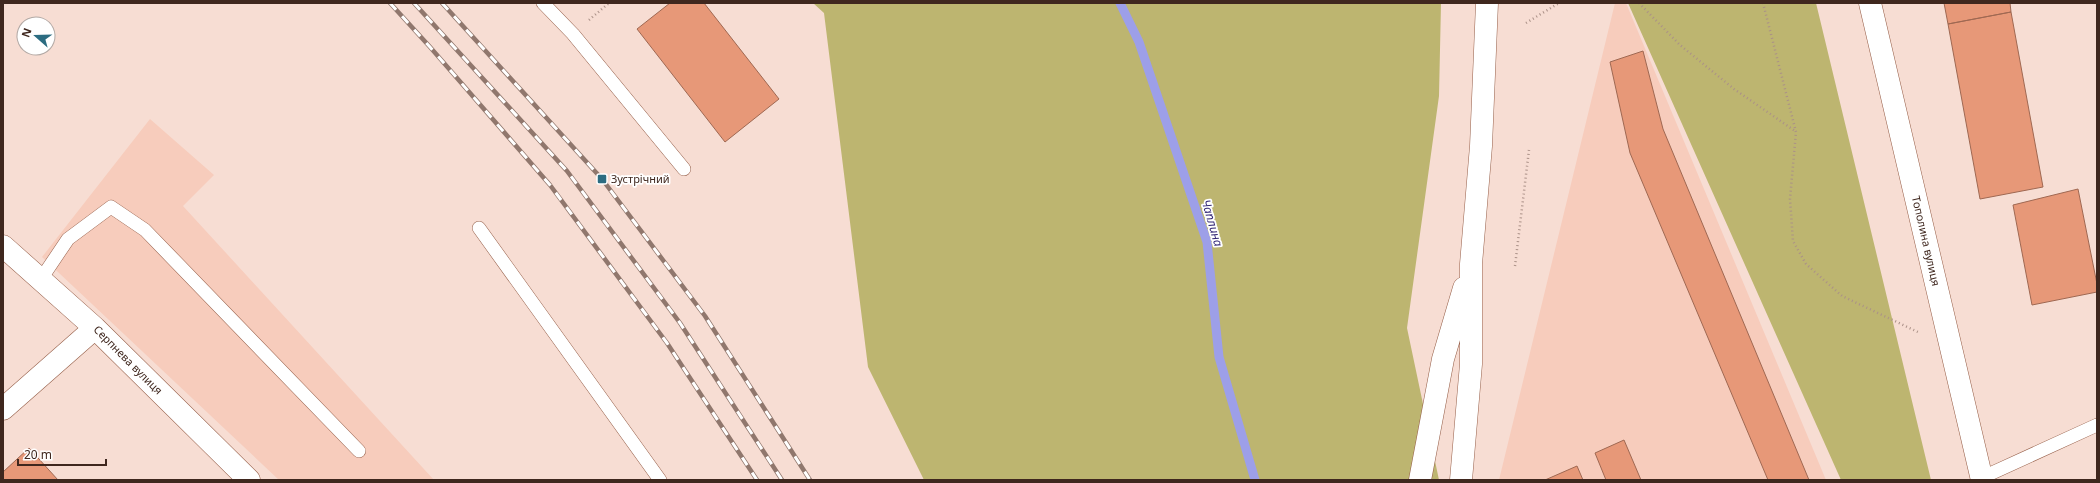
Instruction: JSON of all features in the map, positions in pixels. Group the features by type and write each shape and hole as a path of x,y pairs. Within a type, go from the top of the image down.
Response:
{"street":[{"path":"1461,480 1471,364 1471,264 1481,146 1487,3"},
{"name":"Тополина вулиця","path":"1870,3 1981,479"},
{"name":"Серпнева вулиця","path":"3,246 95,328 249,480"},
{"path":"1420,480 1443,359 1471,264"},
{"path":"3,409 95,328"}],"lane":[{"path":"543,3 573,34 684,169"},
{"path":"40,279 68,239 110,207 145,230 359,451"},
{"path":"479,228 660,480"},
{"path":"1981,479 2097,425"}],"path":[{"path":"1526,23 1559,3"},
{"path":"1639,3 1680,45 1734,89 1796,132"},
{"path":"1763,3 1796,132 1790,199 1793,242 1806,264 1842,296 1951,348"},
{"path":"1515,266 1528,150"}],"shaded area":[{"path":"813,3 1441,3 1439,96 1407,328 1439,480 924,480 868,367 824,13"},
{"path":"1615,3 1626,3 1826,480 1499,480"},
{"path":"1628,3 1816,3 1931,480 1841,480"},
{"path":"150,119 214,175 183,206 434,480 279,480 42,257"}],"building":[{"path":"670,3 704,3 779,99 725,142 637,29"},
{"path":"1944,3 2010,3 2011,12 1948,24"},
{"path":"2011,12 2043,187 1980,199 1948,24"},
{"path":"1643,51 1663,129 1809,480 1768,480 1630,153 1610,62"},
{"path":"2078,189 2097,284 2097,292 2032,305 2013,205"},
{"path":"1624,440 1641,480 1606,480 1595,453"},
{"path":"29,448 58,480 3,480 3,472"},
{"path":"1577,466 1583,480 1545,480"}],"waterway":[{"name":"Чаплина","path":"1120,3 1139,42 1207,242 1219,357 1255,480"}],"railway":[{"path":"390,3 550,185 667,343 757,480"},
{"path":"414,3 567,171 680,323 782,480"},
{"path":"442,3 602,179 705,316 810,480"}],"place":[{"name":"Зустрічний","path":"602,179"}]}
